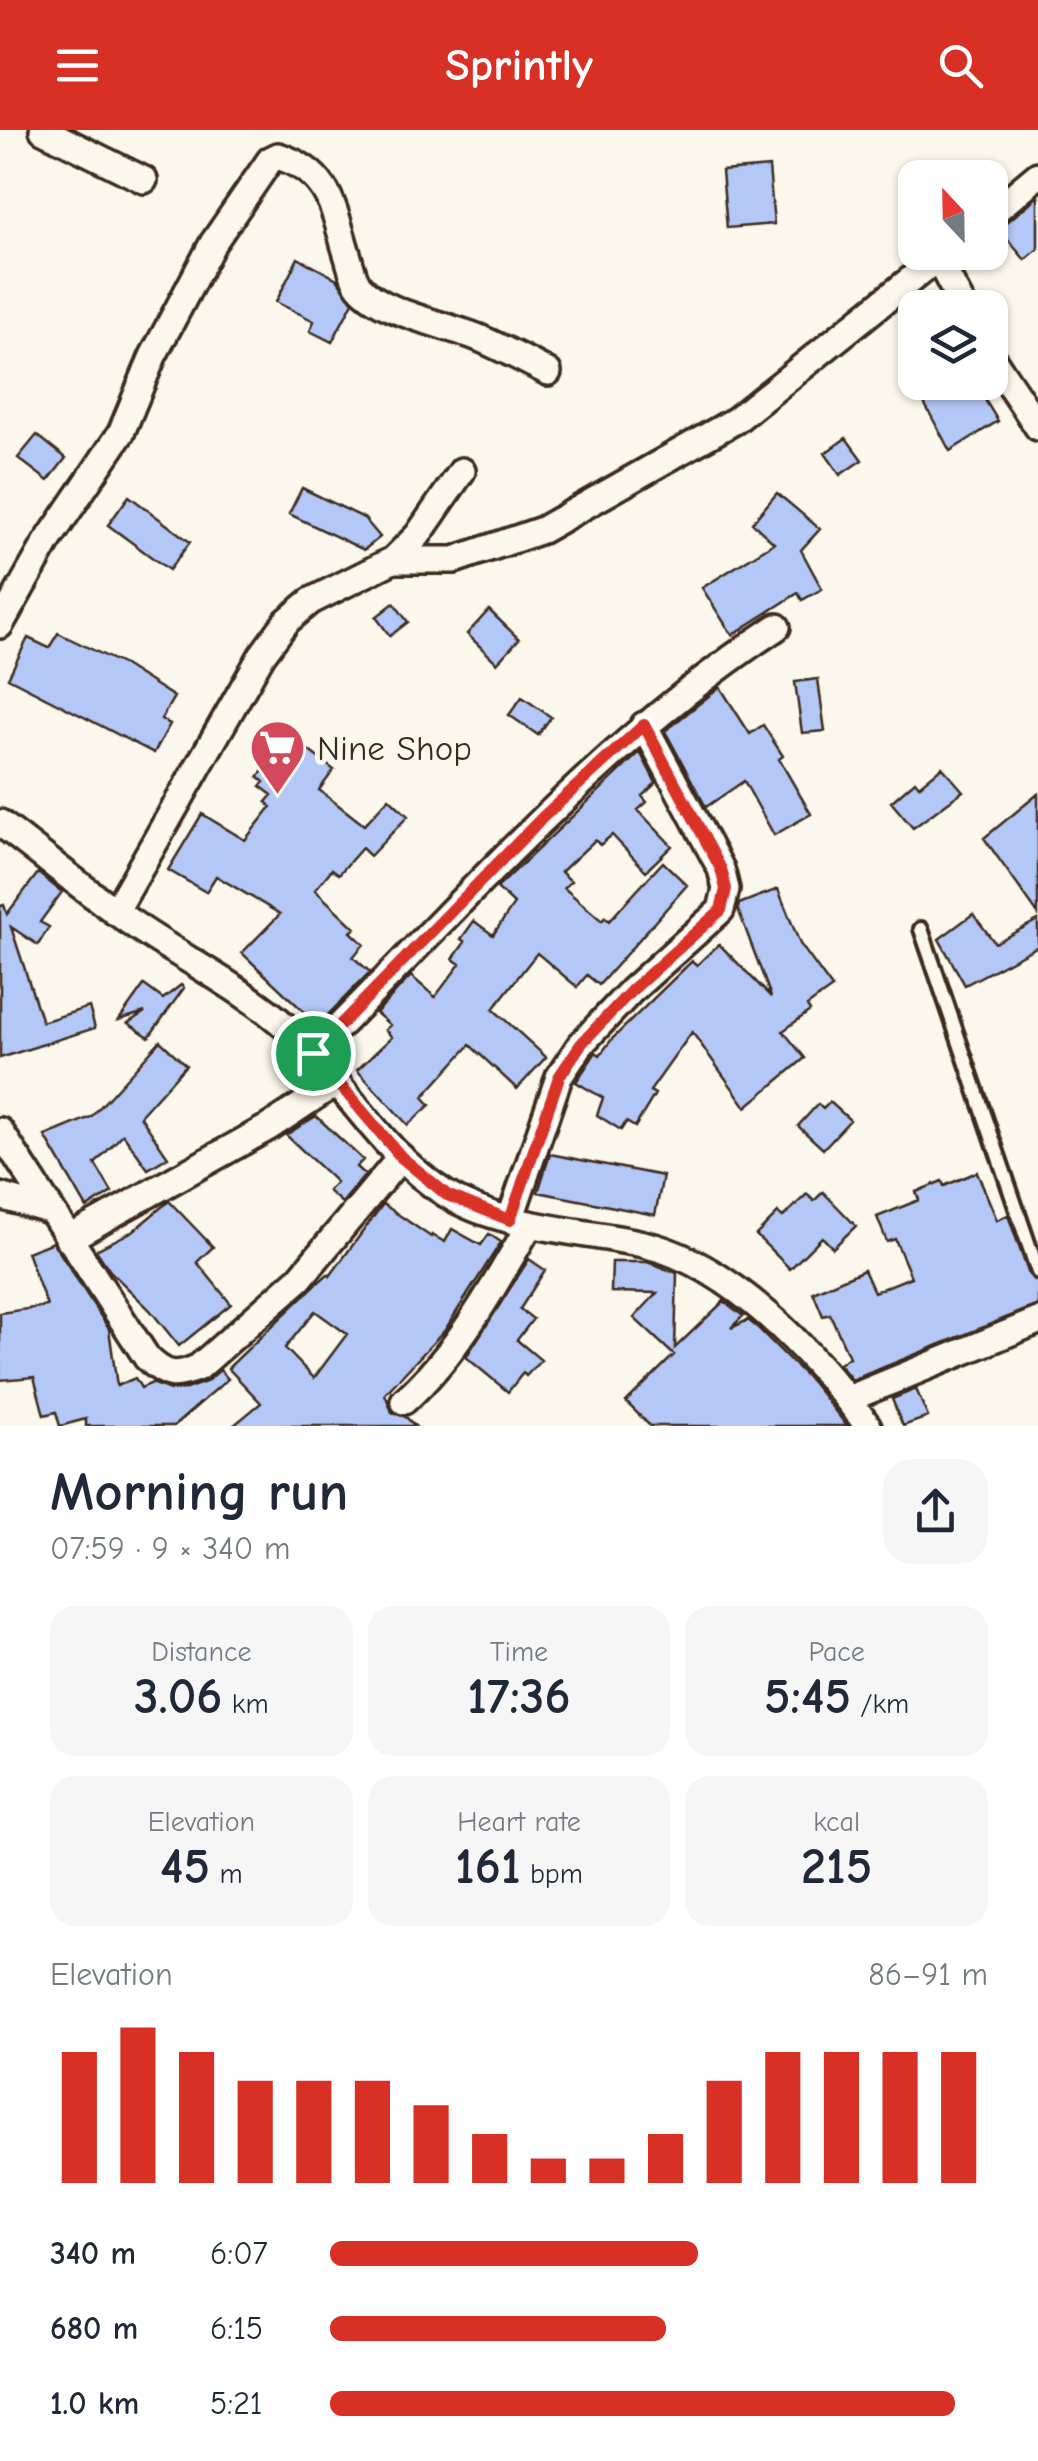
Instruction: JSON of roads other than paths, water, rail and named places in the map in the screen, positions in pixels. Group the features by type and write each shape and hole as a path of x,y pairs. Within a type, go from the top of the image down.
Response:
{"street":[{"path":"43,130 144,180"},
{"path":"0,625 47,542 121,433 153,356 213,243 270,160 278,156 320,181 329,193 356,281 364,292 404,313 476,337 548,372"},
{"path":"1008,200 1038,176"},
{"path":"393,560 454,560 542,530 736,420 924,270"},
{"path":"1008,382 1038,427"},
{"path":"115,912 262,654 287,620 311,600 393,560 418,536 462,470"},
{"path":"313,1053 543,817 644,725 716,667 777,627"},
{"path":"404,1401 434,1371 485,1302 520,1222 559,1077 581,1044 631,991 721,910 726,889 721,869 644,725"},
{"path":"0,824 115,912 276,1019 313,1053 401,1157 447,1195 520,1222 646,1244 701,1265 751,1300 848,1399 868,1426"},
{"path":"68,1240 268,1127 337,1082"},
{"path":"0,1131 147,1358 164,1374 179,1376 199,1368 300,1278 401,1157"},
{"path":"0,1196 52,1211"},
{"path":"848,1399 1038,1321"}],"lane":[{"path":"921,928 1038,1272"}],"place":[{"name":"Nine Shop","path":"278,797"}]}
